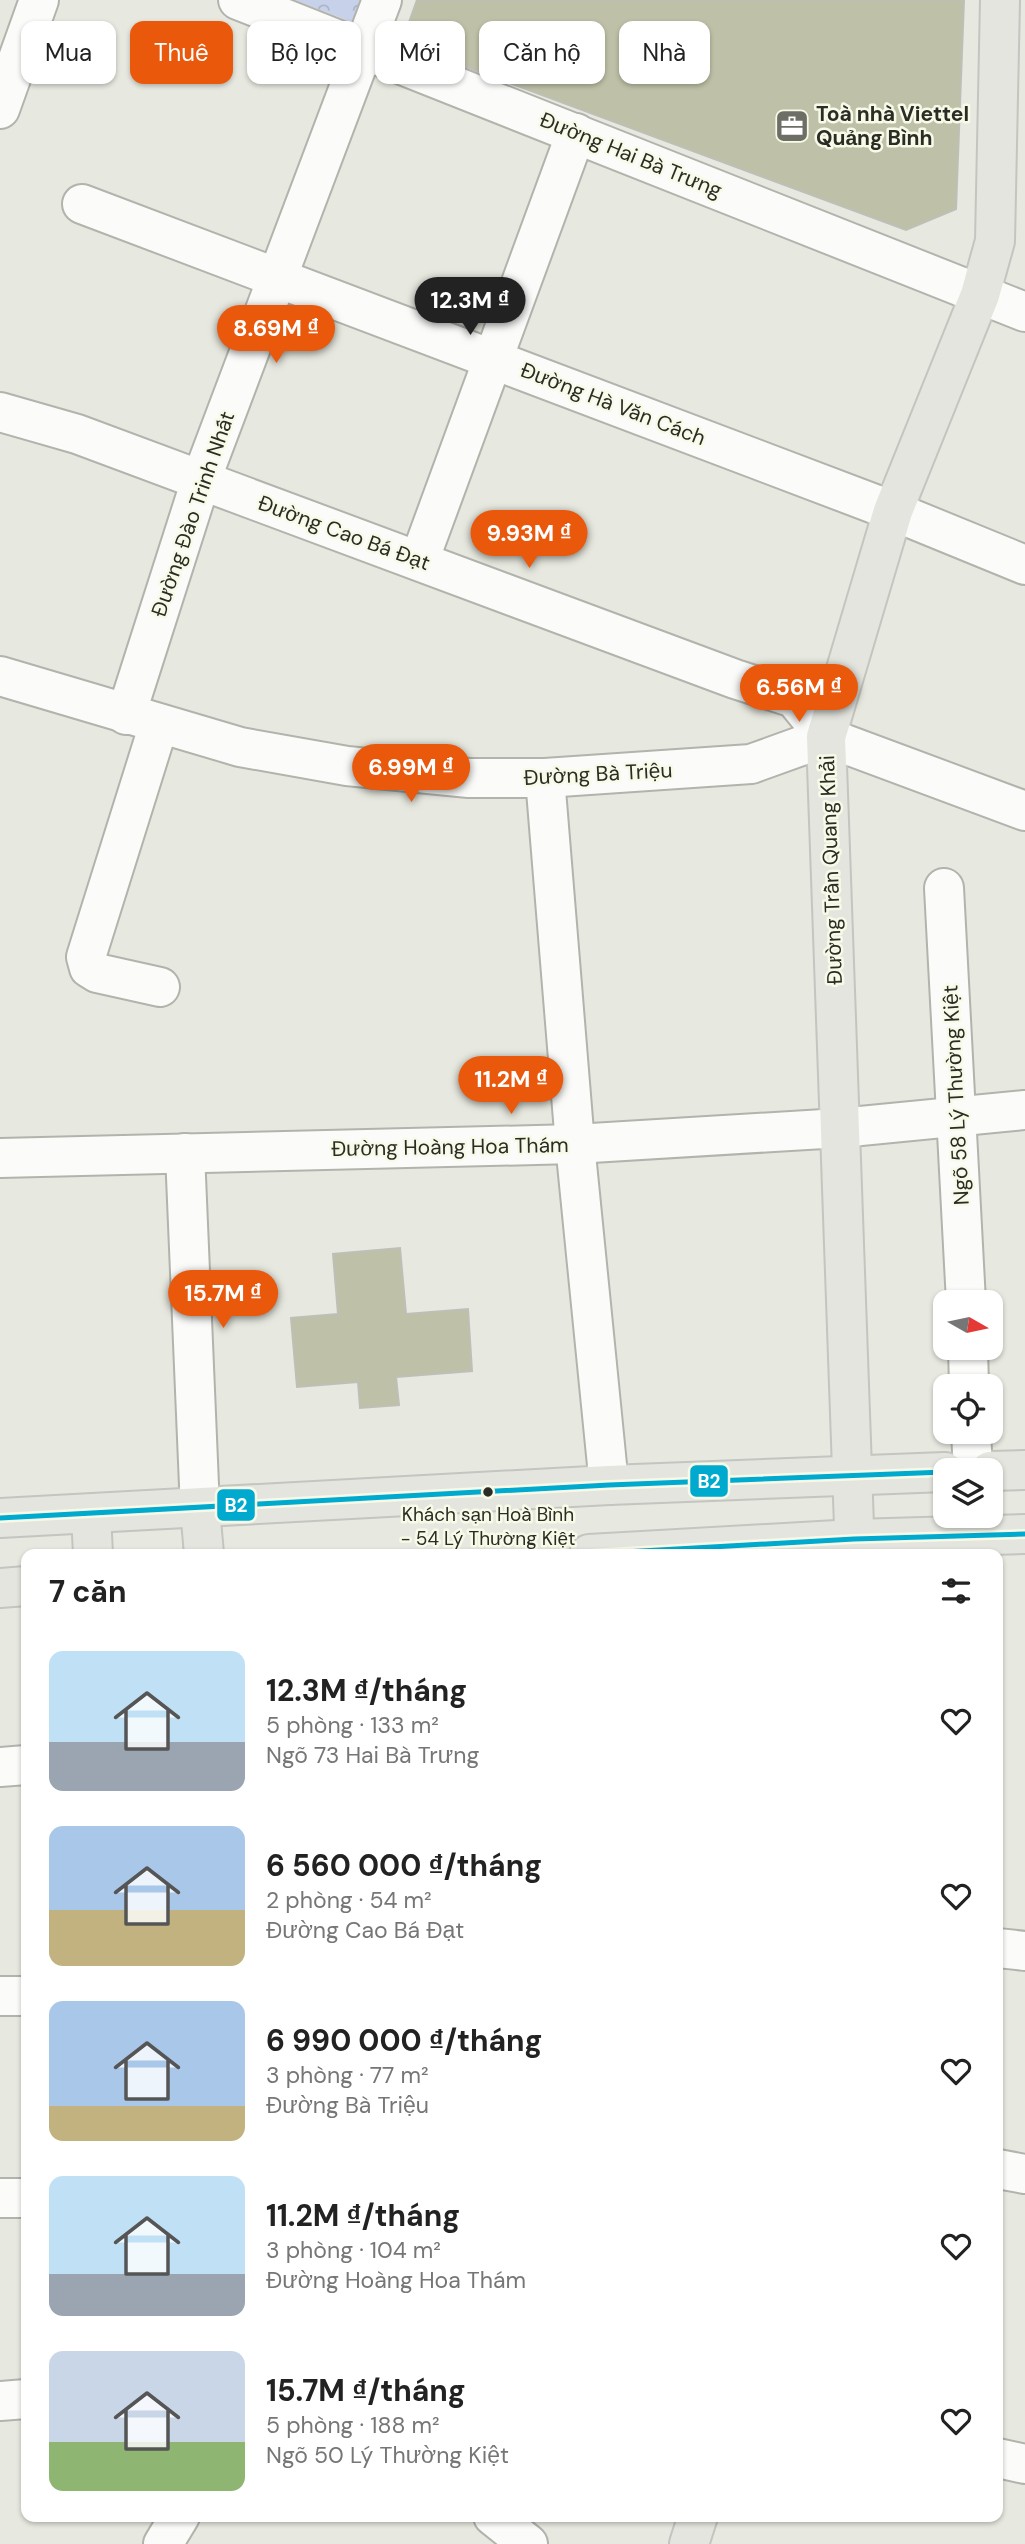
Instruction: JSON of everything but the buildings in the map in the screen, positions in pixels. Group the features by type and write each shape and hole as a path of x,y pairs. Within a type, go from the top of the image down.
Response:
{"main road":[{"name":"Đường Trần Quang Khải","path":"855,1547 826,737 893,511 980,295 995,241 1000,0"},
{"path":"1003,1471 1025,1470"},
{"path":"0,1518 609,1485 933,1472"},
{"path":"200,1509 204,1549"},
{"path":"91,1515 93,1549"},
{"path":"779,1549 855,1547 1025,1534"},
{"path":"0,1588 21,1586"}],"street":[{"path":"0,109 39,0"},
{"name":"Đường Hai Bà Trưng","path":"237,0 1025,312"},
{"name":"Đường Đào Trinh Nhất","path":"160,987 97,973 89,968 86,957 201,480 382,0"},
{"path":"419,561 576,133"},
{"name":"Đường Hà Văn Cách","path":"82,204 494,358 893,511 1025,565"},
{"name":"Đường Cao Bá Đạt","path":"0,412 77,434 735,679 794,698 826,737"},
{"name":"Đường Bà Triệu","path":"1,684 240,747 347,766 469,778 545,779 751,764 826,737"},
{"path":"826,737 1025,811"},
{"path":"545,779 575,1144 609,1485"},
{"name":"Ngõ 58 Lý Thường Kiệt","path":"944,888 965,1290"},
{"name":"Đường Hoàng Hoa Thám","path":"0,1158 575,1144 840,1128 1025,1110"},
{"path":"186,1153 200,1509"},
{"path":"0,1767 21,1765"},
{"path":"1003,1949 1025,1951"},
{"path":"0,1996 21,1996"},
{"path":"1003,2170 1025,2174"},
{"path":"0,2198 21,2198"},
{"path":"0,2401 21,2399"},
{"path":"1003,2459 1025,2464"},
{"path":"163,2544 176,2522"},
{"path":"500,2522 528,2544"}],"green space":[{"path":"295,0 361,0 355,21"}],"transit line":[{"name":"B2","path":"0,1518 609,1485 933,1472"},
{"name":"B2","path":"677,1549 854,1539 1025,1534"}],"place":[{"name":"Toà nhà Viettel Quảng Bình","path":"792,126"},
{"name":"Khách sạn Hoà Bình - 54 Lý Thường Kiệt","path":"488,1492"}]}
